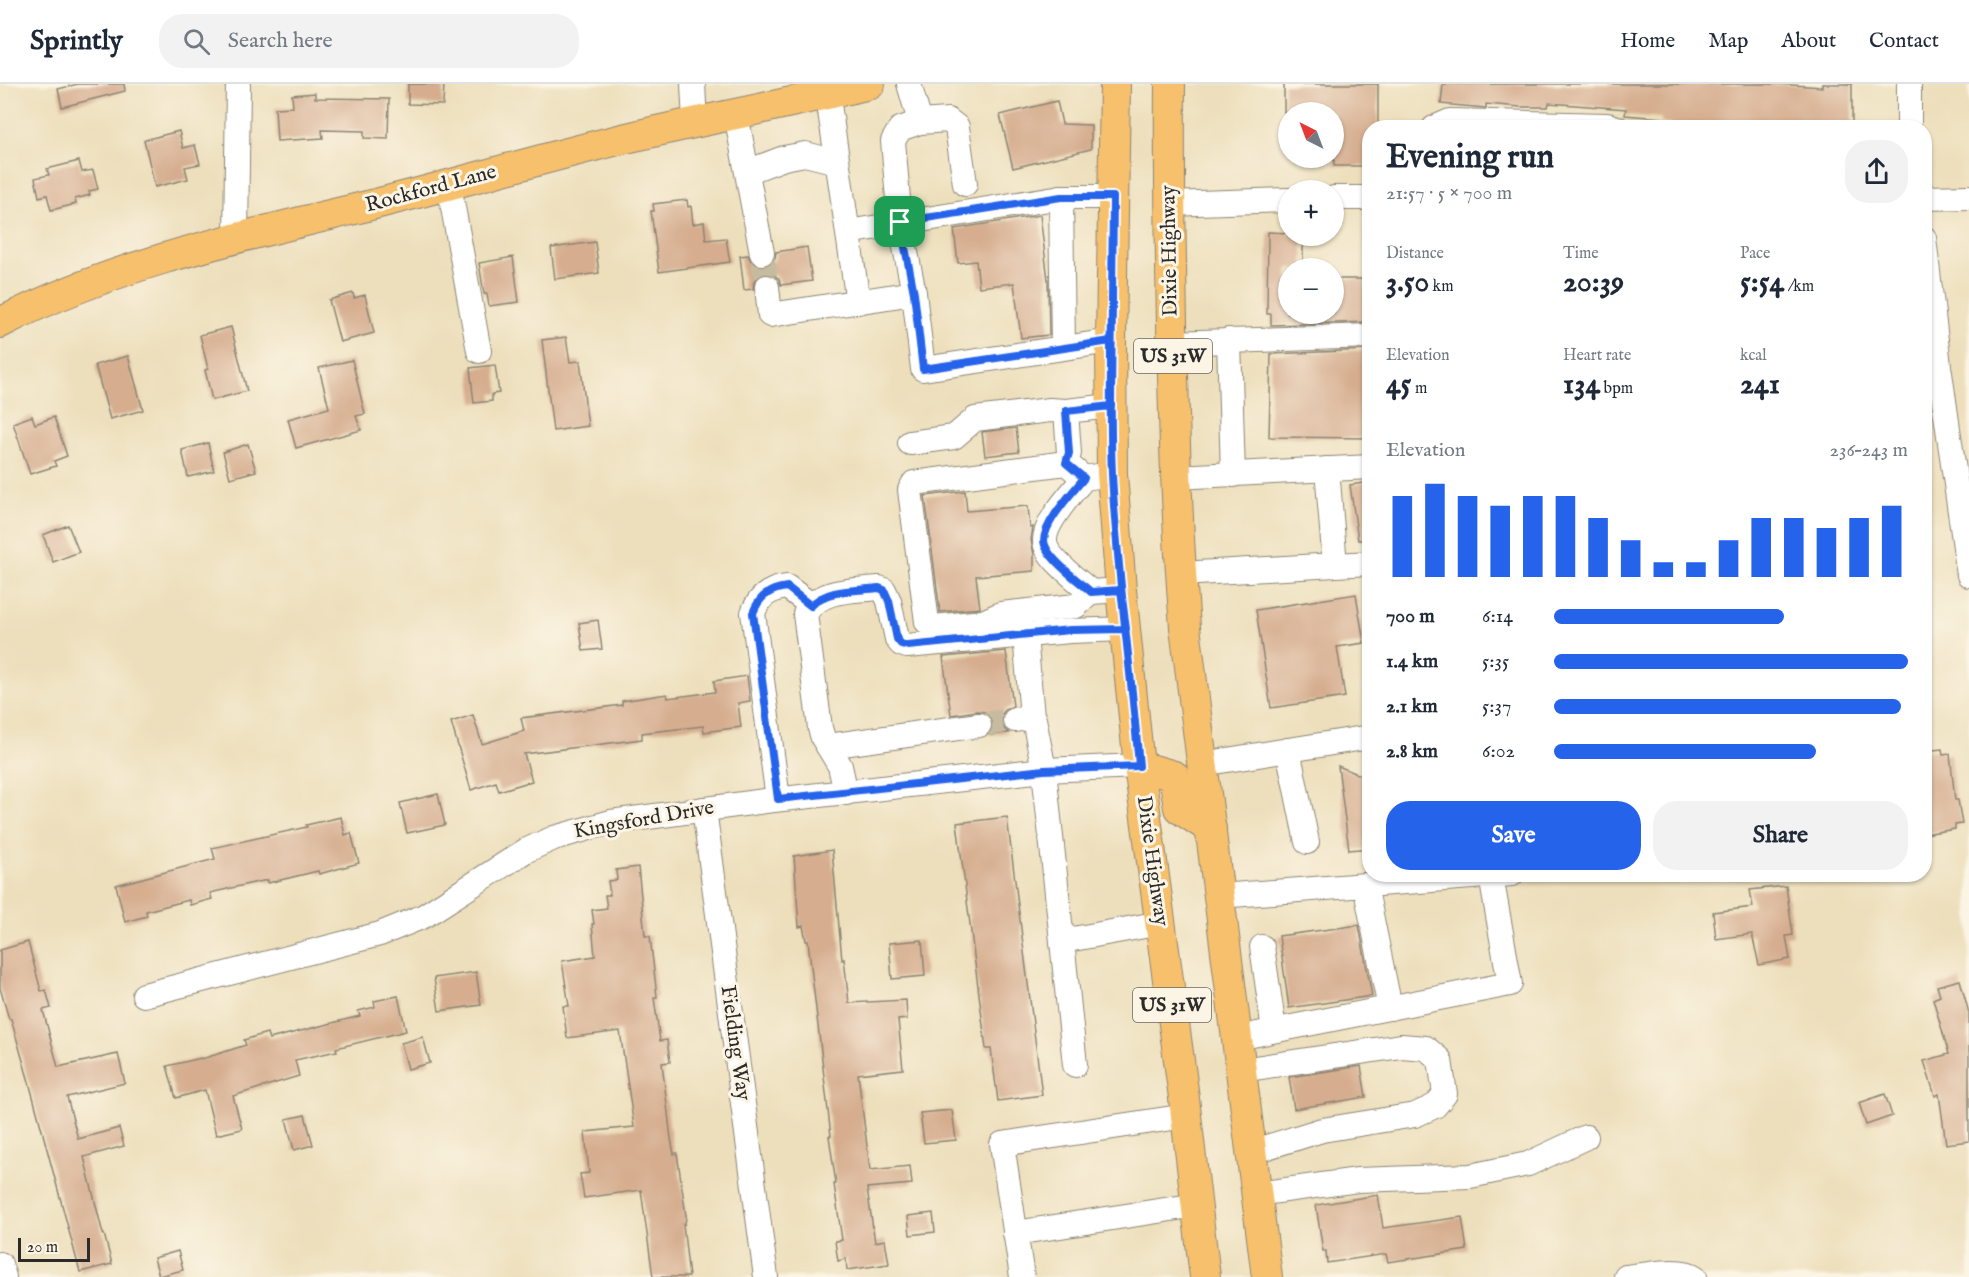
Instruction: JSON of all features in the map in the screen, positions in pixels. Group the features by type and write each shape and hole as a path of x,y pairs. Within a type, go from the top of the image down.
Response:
{"main road":[{"name":"Rockford Lane","path":"0,322 103,279 236,238 634,136 736,114 826,89 870,84"},
{"name":"Dixie Highway","path":"1114,84 1111,406 1087,472 1121,590 1139,766 1205,1277"},
{"name":"Dixie Highway","path":"1170,84 1169,204 1180,574 1267,1277"},
{"path":"1139,766 1174,776 1179,808 1210,829"}],"street":[{"path":"236,238 238,84"},
{"path":"693,84 694,123"},
{"path":"909,84 920,122"},
{"path":"1909,84 1909,120"},
{"path":"826,89 858,302"},
{"path":"736,114 762,253"},
{"path":"965,184 957,127 948,120 920,122 900,129 893,141 900,222 914,293 923,369 1111,341"},
{"path":"747,172 784,158 805,154 837,162"},
{"path":"448,184 478,351"},
{"path":"1932,198 1969,196"},
{"path":"848,232 1061,197 1113,197"},
{"path":"1061,197 1064,348"},
{"path":"1344,198 1362,198"},
{"path":"1169,204 1278,200"},
{"path":"766,287 770,315 914,293"},
{"path":"1932,306 1969,575"},
{"path":"1172,343 1362,336"},
{"path":"1229,340 1233,475"},
{"path":"910,443 954,437 975,418 1111,406"},
{"path":"1066,411 1069,453 1087,472"},
{"path":"1176,477 1362,467"},
{"path":"1328,469 1335,565"},
{"path":"1087,472 914,483 910,490 927,622 934,627 983,622 1001,614 1076,606 1091,592 1121,590"},
{"path":"1087,472 1056,514 1044,542 1050,554 1062,567 1091,592"},
{"path":"1180,574 1362,563"},
{"path":"778,799 753,613 758,601 777,588 787,587 811,606"},
{"path":"846,793 840,766 820,728 805,614 816,599 828,594 879,588 884,590 891,607 897,639 901,644 908,646 1070,630 1126,629"},
{"path":"1025,635 1023,718 1036,724 1044,770 1076,1065"},
{"path":"828,746 979,725"},
{"path":"1202,764 1362,738"},
{"path":"1288,750 1307,842"},
{"name":"Kingsford Drive","path":"144,995 380,934 424,916 525,851 583,828 704,808 778,799 1044,770 1139,766"},
{"name":"Fielding Way","path":"704,808 766,1277"},
{"path":"1219,896 1406,882"},
{"path":"1237,1038 1510,984 1502,882"},
{"path":"1365,885 1390,1008"},
{"path":"1062,941 1161,923"},
{"path":"1262,947 1274,1030"},
{"path":"1241,1070 1401,1046 1426,1048 1440,1060 1445,1094 1435,1106 1415,1115 1322,1130 1251,1152"},
{"path":"1022,1277 1002,1144 1186,1116"},
{"path":"1256,1194 1358,1180 1470,1176 1528,1164 1586,1137"},
{"path":"1016,1233 1197,1205"},
{"path":"0,1264 4,1277"},
{"path":"1626,1277 1676,1272 1695,1277"}],"building":[{"path":"78,84 124,84 125,91 62,107 58,89"},
{"path":"408,84 444,84 443,105 408,104"},
{"path":"1284,84 1378,84 1378,120 1362,120 1362,166 1344,166 1344,102 1284,102"},
{"path":"1443,84 1777,84 1822,87 1822,84 1852,84 1852,120 1661,120 1661,118 1625,115 1626,109 1549,103 1548,107 1486,104 1486,108 1441,104"},
{"path":"315,93 315,98 389,99 388,139 364,138 364,131 322,130 323,138 277,141 275,108 293,107 292,95"},
{"path":"1057,101 1062,124 1091,125 1091,149 1013,168 1000,115"},
{"path":"179,131 183,148 195,145 200,164 185,167 188,179 155,187 144,140"},
{"path":"79,161 82,172 93,170 98,189 89,191 90,195 75,199 76,204 51,210 47,195 39,197 35,178 49,175 47,169"},
{"path":"687,200 688,207 691,206 693,224 704,222 706,240 726,238 730,262 659,272 651,211 654,211 653,204"},
{"path":"1040,215 1048,280 1049,335 1021,338 1014,283 979,287 976,261 958,263 954,229"},
{"path":"1268,232 1278,232 1278,246 1303,246 1303,258 1278,258 1278,324 1304,324 1271,325 1271,314 1267,314"},
{"path":"595,242 599,273 555,279 551,248"},
{"path":"807,247 812,281 781,285 779,279 773,274 765,273 759,275 754,281 753,289 744,290 740,256 748,255 752,263 764,267 772,263 776,252"},
{"path":"513,257 519,302 489,306 487,294 484,294 479,263"},
{"path":"1344,279 1362,279 1362,322 1344,323"},
{"path":"353,293 354,298 365,295 374,333 340,342 329,300"},
{"path":"231,327 247,391 212,400 200,335"},
{"path":"566,337 570,362 580,361 588,426 553,431 542,340"},
{"path":"1362,350 1362,438 1269,437 1271,354"},
{"path":"128,356 143,410 110,419 95,365"},
{"path":"352,360 365,414 356,416 361,430 296,448 288,419 329,408 319,368"},
{"path":"495,365 499,393 492,394 492,401 474,403 470,368"},
{"path":"32,416 35,424 54,417 67,456 54,461 56,466 30,474 13,423"},
{"path":"1016,428 1019,452 985,456 982,432"},
{"path":"208,443 214,471 188,477 182,450"},
{"path":"248,444 256,471 230,478 223,452"},
{"path":"1362,483 1362,540 1358,540 1350,485"},
{"path":"965,491 967,511 1028,506 1030,528 1033,527 1031,540 1034,571 976,576 980,608 940,612 925,496"},
{"path":"68,525 79,552 53,562 43,535"},
{"path":"1356,594 1362,643 1337,647 1345,697 1271,708 1256,610"},
{"path":"598,620 602,649 583,651 579,623"},
{"path":"1006,651 1013,706 1005,710 1001,716 1001,722 1009,733 989,735 993,722 985,712 951,715 943,657"},
{"path":"747,676 750,701 738,703 741,727 704,732 703,726 642,733 642,739 524,754 532,781 499,791 496,782 471,790 451,722 473,715 482,744 524,731 521,718 622,705 622,701 667,694 668,698 715,692 714,681"},
{"path":"1942,749 1943,755 1950,754 1955,800 1958,800 1962,824 1955,825 1955,829 1932,833 1932,750"},
{"path":"1338,766 1362,776 1362,849 1349,850"},
{"path":"438,794 445,825 407,833 400,803"},
{"path":"341,817 345,835 351,833 359,863 319,874 318,871 210,893 212,899 190,905 189,900 146,911 147,916 125,922 116,885 215,859 212,848"},
{"path":"1007,817 1042,1095 998,1101 991,1049 986,1049 957,823"},
{"path":"832,850 842,960 844,959 849,1003 906,1000 907,1019 898,1020 903,1069 858,1074 870,1170 910,1166 912,1184 867,1188 875,1242 885,1240 889,1264 847,1270 846,1259 838,1261 835,1241 842,1240 834,1184 836,1184 829,1136 831,1136 808,941 806,941 803,926 799,927 794,856"},
{"path":"638,867 645,936 650,936 657,997 654,998 660,1041 667,1040 670,1062 662,1063 671,1139 674,1154 677,1153 686,1216 685,1224 683,1224 689,1277 653,1277 641,1190 584,1198 580,1174 589,1173 585,1132 634,1127 620,1031 567,1038 563,1006 569,1006 562,961 595,956 592,910 607,908 605,895 610,895 608,881 617,880 616,870"},
{"path":"1786,886 1793,935 1786,936 1790,959 1759,965 1752,934 1716,939 1713,912 1753,907 1750,890"},
{"path":"1359,925 1372,996 1289,1008 1279,936"},
{"path":"922,940 925,976 892,979 889,943"},
{"path":"28,942 41,991 46,990 51,1008 43,1010 58,1067 118,1054 125,1083 67,1097 78,1139 119,1128 124,1146 84,1157 112,1264 80,1272 29,1082 0,988 0,950"},
{"path":"476,972 481,1005 439,1011 434,978"},
{"path":"1960,980 1969,1013 1969,1141 1946,1144 1939,1094 1935,1096 1924,1061 1949,1054 1933,999 1940,996 1937,986"},
{"path":"398,996 406,1031 336,1048 337,1051 295,1060 299,1076 233,1096 242,1129 216,1135 205,1090 176,1098 167,1066 202,1059 246,1045 244,1040 267,1033 269,1039 360,1016 358,1011 375,1007 374,1001"},
{"path":"423,1037 430,1063 408,1069 401,1043"},
{"path":"1361,1066 1366,1097 1294,1109 1289,1077"},
{"path":"1885,1094 1892,1116 1866,1125 1859,1103"},
{"path":"952,1110 956,1140 924,1143 920,1113"},
{"path":"305,1115 313,1145 294,1150 286,1119"},
{"path":"1378,1195 1383,1228 1462,1217 1467,1250 1388,1262 1386,1254 1327,1263 1316,1205"},
{"path":"933,1213 935,1232 910,1235 908,1216"},
{"path":"178,1251 183,1270 159,1276 154,1258"}],"tunnel":[{"path":"762,253 767,287"},
{"path":"979,725 1015,720"}],"route":[{"path":"900,222 914,293 923,369 1111,341 1112,474 1139,766 1044,770 778,799 753,613 758,601 777,588 787,587 811,606 816,599 828,594 879,588 884,590 889,601 897,639 901,644 908,646 1070,630 1126,629 1121,590 1091,592 1062,567 1050,554 1044,542 1056,514 1084,478 1066,463 1069,453 1066,411 1111,406 1111,341 1113,197 1061,197 900,222"}]}
